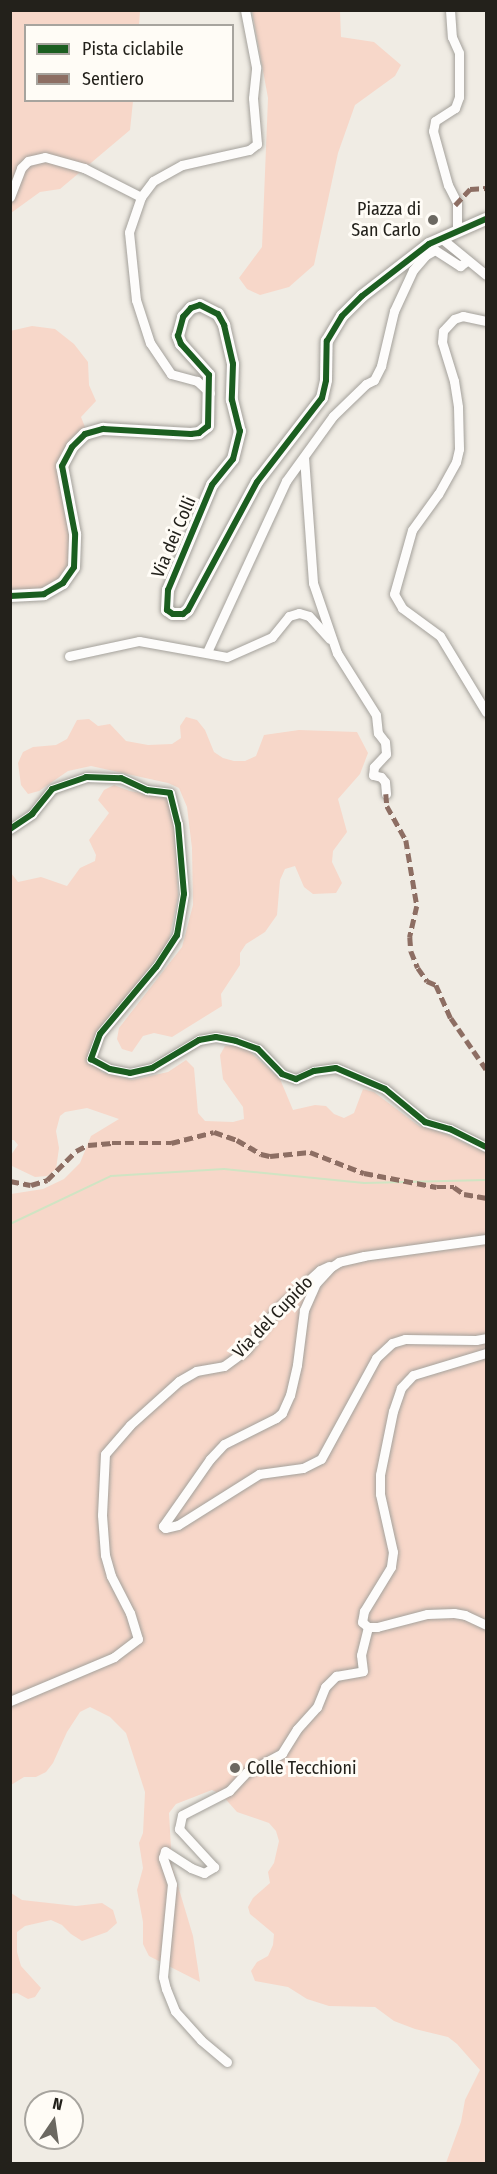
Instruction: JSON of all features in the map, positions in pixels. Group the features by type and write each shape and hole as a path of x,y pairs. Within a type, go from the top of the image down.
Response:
{"street":[{"path":"210,393 196,381 171,374 150,343 136,300 129,232 141,197 153,181 182,165 249,150 257,144 253,98 256,67 244,10"},
{"path":"450,10 452,37 459,53 459,96 455,108 435,121 433,130 448,185 457,203 457,231"},
{"path":"10,197 21,168 28,161 45,157 84,168 141,197"},
{"name":"Via dei Colli","path":"10,596 44,594 63,583 74,567 75,534 62,466 72,447 85,434 104,429 199,433 208,426 210,393 206,369 181,344 178,336 183,317 191,308 201,305 218,315 224,325 233,364 232,400 240,431 233,459 212,485 168,590 167,610 173,614 183,614 188,610 255,486 322,398 326,380 324,350 333,328 362,296 416,253 441,238 486,219"},
{"path":"441,238 486,275"},
{"path":"207,652 271,509 286,481 333,416 366,384 374,380 381,366 394,311 417,264 435,250 460,267 467,261"},
{"path":"486,321 463,316 454,319 443,331 442,342 454,381 458,407 459,449 456,462 438,494 412,530 394,594 402,608 440,636 452,652 476,699 486,712"},
{"path":"304,457 313,583 337,652 376,715 378,733 385,742 386,754 374,767 373,775 381,777 385,782 386,794"},
{"path":"69,656 139,641 207,652 221,658 227,657 272,637 290,615 299,613 309,616 333,643"},
{"path":"10,829 32,814 52,789 86,777 121,778 147,790 170,793 178,824 184,894 177,935 156,967 100,1034 91,1059 110,1069 130,1073 152,1068 199,1041 216,1037 236,1041 258,1049 282,1074 296,1079 314,1071 336,1068 385,1089 425,1122 450,1129 486,1147"},
{"path":"486,1239 364,1256 339,1262 316,1283 304,1310 297,1365 290,1395 282,1413 263,1426 224,1444 163,1526 165,1528 178,1524 259,1474 303,1468 321,1459 376,1358 392,1344 405,1339 476,1340 486,1338"},
{"name":"Via del Cupido","path":"10,1701 114,1657 138,1639 130,1613 111,1576 105,1555 102,1515 105,1454 130,1425 179,1382 196,1371 224,1366 259,1335 276,1310 320,1270 339,1262"},
{"path":"368,1627 362,1622 364,1611 383,1584 392,1560 393,1552 381,1494 380,1475 393,1411 401,1388 414,1375 486,1353"},
{"path":"368,1627 427,1614 454,1613 465,1615 486,1625"},
{"path":"227,2062 201,2040 176,2011 163,1977 172,1884 163,1858 165,1851 191,1868 204,1872 214,1867 206,1861 179,1829 182,1815 229,1791 247,1772 282,1753 297,1729 317,1707 325,1687 336,1676 363,1671 362,1655 368,1627"}],"shaded area":[{"path":"11,11 140,11 139,24 24,24 24,102 133,102 130,130 60,189 40,192 11,213"},
{"path":"252,11 340,11 341,37 374,42 401,65 395,76 355,105 338,153 314,265 289,287 260,295 247,289 239,278 262,247 268,98"},
{"path":"32,326 55,329 74,344 88,362 89,385 96,401 81,417 85,427 84,437 64,462 73,539 68,569 51,586 33,591 10,592 10,331"},
{"path":"186,717 197,720 205,730 214,752 234,761 245,761 256,756 264,735 299,730 357,732 368,753 360,774 338,799 347,832 333,851 332,862 342,883 336,893 313,894 304,887 295,866 285,869 280,880 277,915 265,932 246,944 240,953 240,965 221,994 222,1006 172,1037 154,1033 143,1036 132,1052 122,1049 117,1039 119,1028 182,947 193,905 192,848 187,807 179,788 168,783 91,766 68,771 39,791 28,794 21,785 18,763 23,752 33,747 56,745 67,739 77,720 89,719 98,726 110,724 126,741 148,745 172,744 181,738 180,726"},
{"path":"114,785 130,791 169,798 174,804 178,897 168,944 95,1038 95,1065 102,1072 132,1080 168,1072 186,1060 194,1068 198,1113 205,1121 233,1122 244,1119 243,1107 223,1079 220,1055 225,1046 236,1046 247,1049 280,1079 293,1110 315,1105 326,1106 334,1114 344,1118 354,1113 363,1089 374,1092 419,1126 444,1133 486,1153 486,2163 446,2163 461,2122 465,2100 480,2070 457,2044 448,2037 394,2021 375,2007 329,2006 307,1999 288,1987 255,1981 251,1971 257,1962 268,1956 273,1945 274,1934 250,1914 248,1907 253,1898 270,1883 268,1872 274,1863 279,1841 276,1831 269,1823 237,1812 222,1795 212,1790 176,1804 169,1813 172,1866 193,1936 200,1982 149,1956 143,1944 143,1922 137,1890 143,1868 139,1843 143,1833 145,1792 126,1733 110,1717 90,1707 80,1712 46,1772 36,1777 24,1777 11,1785 11,1194 43,1189 64,1179 80,1163 91,1136 119,1119 87,1108 65,1112 60,1116 56,1131 59,1148 56,1169 47,1176 35,1177 12,1166 11,1155 18,1145 14,1140 10,1140 10,855 11,873 18,882 41,877 67,886 80,868 95,861 96,855 89,840 109,813 98,800 104,790"},
{"path":"11,1893 22,1900 76,1906 102,1903 113,1910 117,1923 107,1932 82,1941 62,1925 51,1920 25,1926 17,1932 17,1952 21,1966 41,1988 35,1997 28,1999 17,1993 11,1994"}],"waterway":[{"path":"10,1224 111,1176 224,1169 364,1183 486,1180"}],"marked path":[{"path":"455,205 470,189 486,188"},
{"path":"386,794 387,806 406,840 417,906 410,937 411,951 418,968 427,981 436,985 451,1018 486,1069"},
{"path":"10,1181 31,1185 47,1180 76,1151 88,1145 171,1143 214,1132 237,1140 261,1154 270,1156 310,1152 364,1173 437,1187 454,1187 464,1194 486,1198"}],"cycle path":[{"path":"10,596 44,594 63,583 74,567 75,534 62,466 72,447 85,434 103,429 191,434 199,433 208,426 209,375 181,344 178,336 183,317 191,308 200,305 218,314 224,325 233,364 232,400 240,431 233,459 212,485 168,590 167,610 173,614 183,614 188,610 257,482 322,398 326,380 327,341 342,316 362,296 429,244 486,219"},
{"path":"10,829 32,814 52,789 86,777 121,778 147,790 170,793 178,824 184,894 177,935 156,967 100,1034 91,1059 110,1069 130,1073 152,1068 199,1040 216,1037 236,1041 258,1049 282,1074 296,1079 314,1071 336,1068 385,1089 425,1122 450,1129 486,1147"}],"place":[{"name":"Piazza di San Carlo","path":"433,220"},
{"name":"Colle Tecchioni","path":"235,1768"}]}
